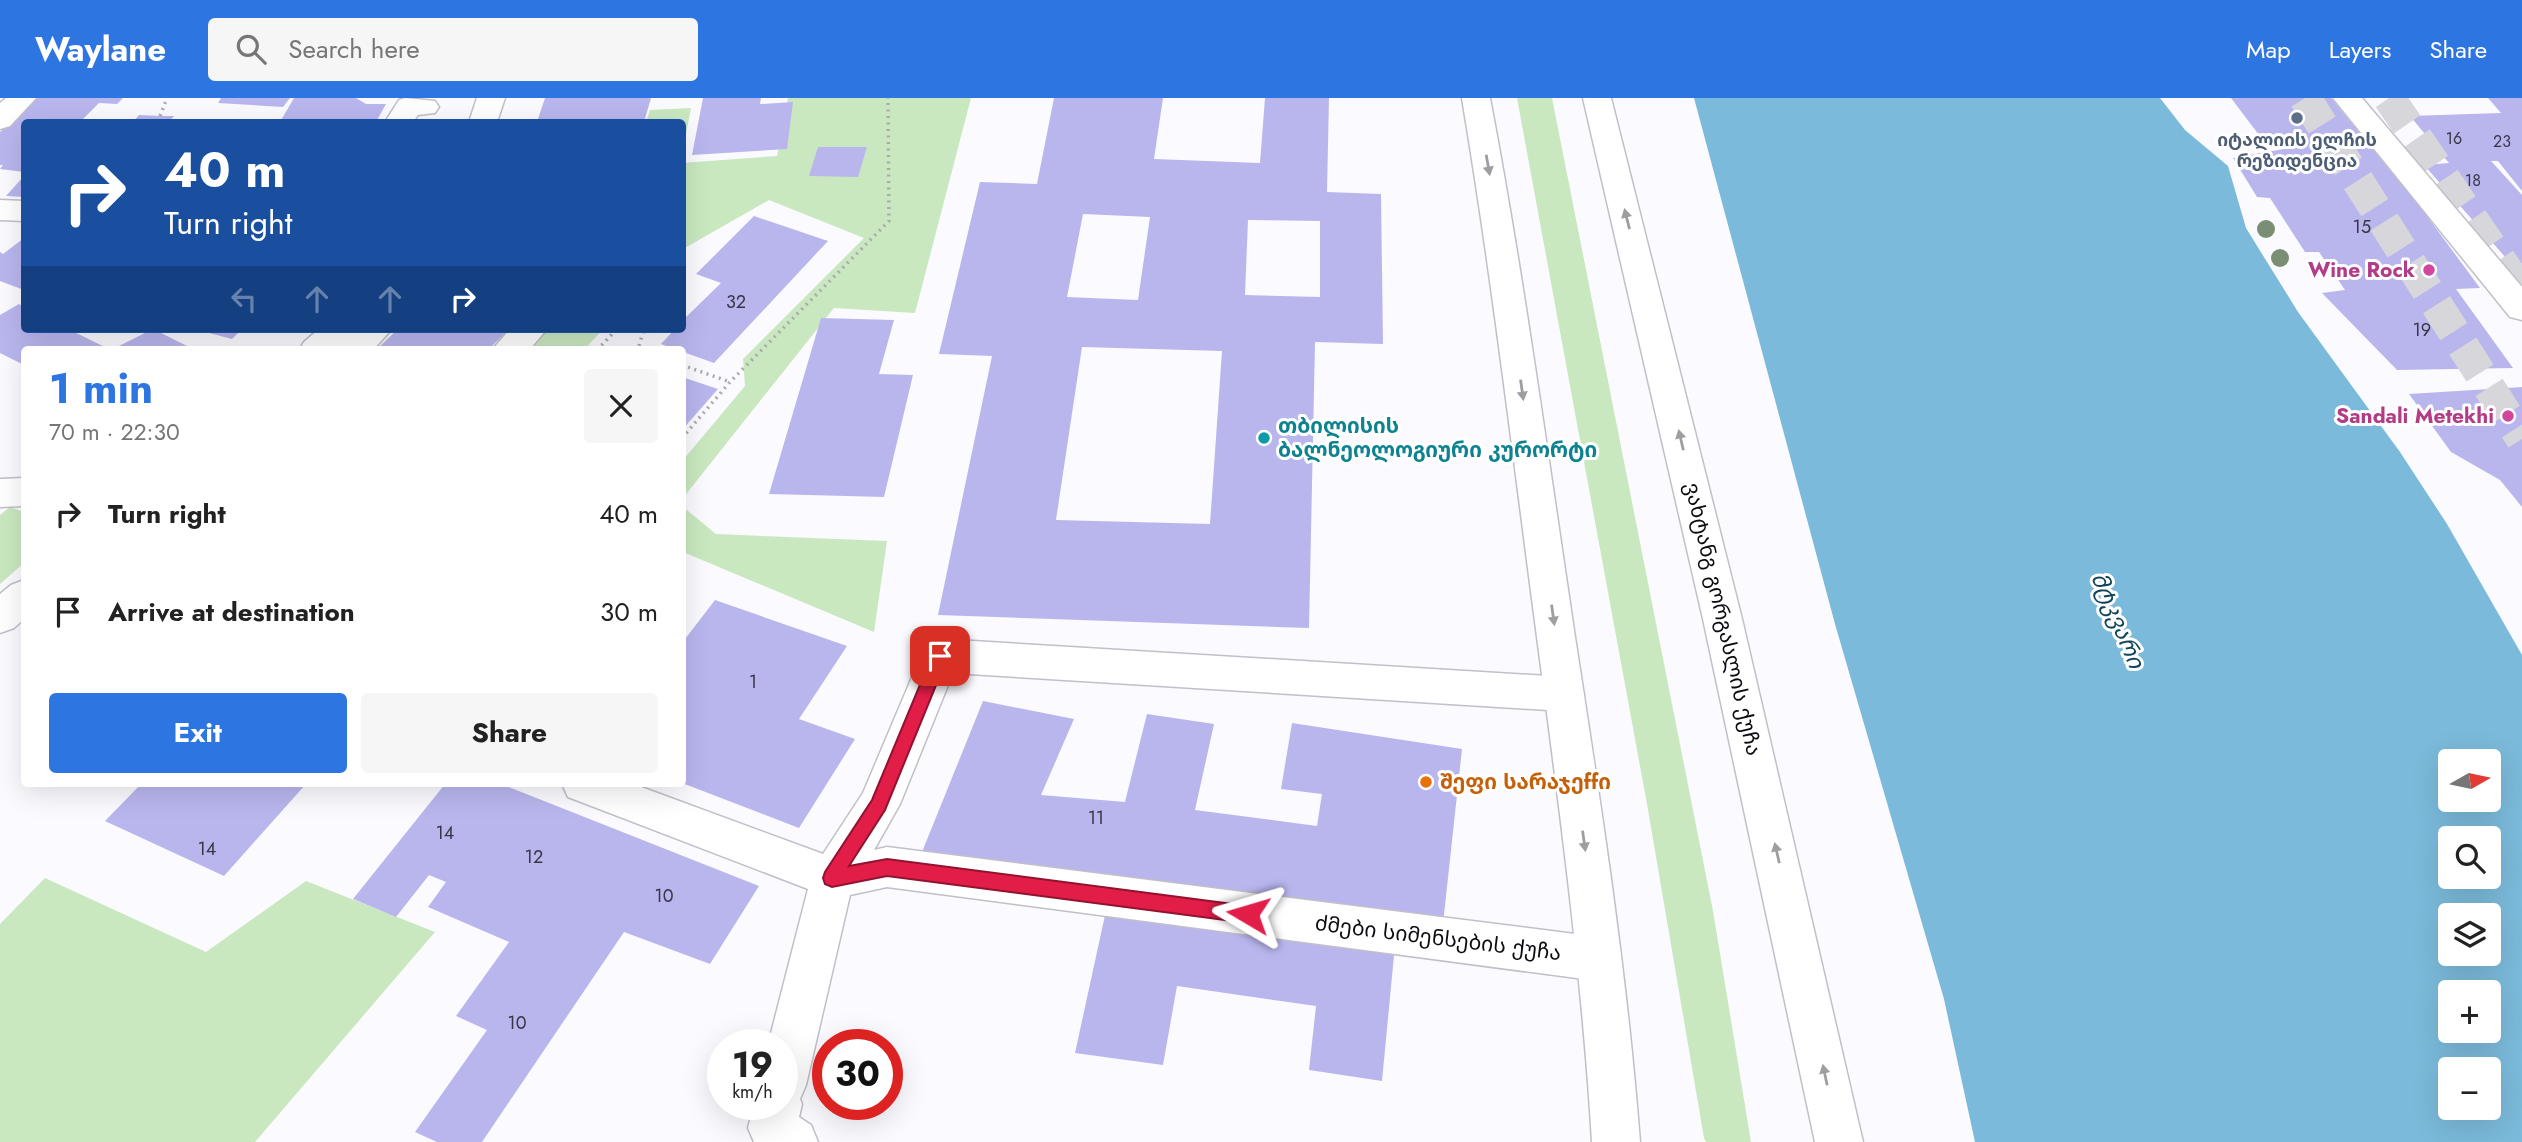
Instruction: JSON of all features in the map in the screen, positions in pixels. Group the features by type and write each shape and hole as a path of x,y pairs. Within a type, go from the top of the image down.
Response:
{"main road":[{"path":"0,120 22,98"},
{"path":"484,119 491,98"},
{"path":"1476,98 1497,215 1564,694 1612,1067 1616,1142"},
{"name":"ვახტანგ გორგასლის ქუჩა","path":"1597,98 1667,380 1778,855 1839,1142"},
{"path":"2347,98 2522,309"},
{"path":"0,210 21,211"},
{"path":"321,346 336,333"},
{"path":"356,346 371,333"},
{"path":"513,346 526,333"},
{"path":"0,493 21,492"},
{"path":"0,617 21,599"},
{"path":"796,1029 832,878 879,804 940,656 1564,694"},
{"path":"591,787 832,878"},
{"name":"ძმები სიმენსების ქუჩა","path":"832,878 887,867 1599,959"},
{"path":"774,1120 772,1128 794,1142"}],"path":[{"path":"160,116 167,98"},
{"path":"686,433 730,382 888,221 888,98"},
{"path":"601,346 613,333"},
{"path":"686,366 730,382"}],"green space":[{"path":"788,98 971,98 915,313 834,308 686,494 686,456 745,386 743,359 864,238 769,200 686,247 686,163 777,156"},
{"path":"1517,98 1552,98 1713,911 1751,1142 1706,1142 1704,1138 1647,804"},
{"path":"691,108 686,134 686,119 647,119 650,110"},
{"path":"538,333 599,333 588,346 525,346"},
{"path":"10,507 21,511 21,566 0,584 0,515"},
{"path":"686,509 716,534 887,541 874,632 686,553"},
{"path":"45,878 206,952 306,881 435,932 255,1142 0,1142 0,924"}],"water":[{"name":"მტკვარი","path":"1694,98 2160,98 2185,130 2228,166 2246,228 2298,312 2400,452 2447,524 2522,655 2522,1142 1975,1142 1944,999 1835,624"}],"building":[{"path":"36,98 123,98 117,104 99,103 83,119 21,119 21,172 0,169 3,165 0,165 0,132"},
{"path":"221,98 290,98 283,107 218,103"},
{"path":"294,98 356,98 366,104 386,104 378,119 282,119"},
{"path":"545,98 651,98 645,119 538,119"},
{"path":"703,98 761,98 760,104 793,102 787,149 692,155"},
{"name":"თბილისის ბალნეოლოგიური კურორტი","path":"1054,98 1163,98 1154,159 1260,163 1265,98 1329,98 1327,192 1381,194 1383,344 1315,342 1309,628 938,615 992,356 939,354 980,182 1037,184","holes":["1083,214 1150,217 1138,300 1067,297","1248,220 1320,221 1320,297 1245,295","1082,347 1222,351 1210,524 1056,520"]},
{"path":"2231,98 2331,98 2418,204 2480,288 2456,289 2513,368 2397,370 2322,293 2345,290 2319,252 2305,252 2270,198 2257,197 2233,158 2289,148 2282,137 2262,139"},
{"path":"2488,98 2522,98 2522,191 2498,161 2491,161 2522,195 2522,276 2424,165 2449,163 2410,116 2501,113"},
{"path":"139,115 174,116 172,119 136,119"},
{"path":"818,147 867,147 858,177 809,176"},
{"path":"21,179 21,197 6,196"},
{"path":"754,216 828,241 714,363 686,353 686,346 661,344 671,333 686,333 686,317 721,283 696,274"},
{"path":"21,240 21,289 0,281 0,252 3,254"},
{"path":"19,304 21,333 76,333 103,346 21,346 21,364 0,353 0,315"},
{"path":"821,318 894,320 879,374 913,375 884,497 769,494"},
{"path":"145,333 161,333 187,346 119,346"},
{"path":"209,333 238,333 232,339"},
{"path":"394,333 505,333 492,346 380,346"},
{"path":"686,378 718,389 686,425"},
{"path":"2522,387 2522,507 2500,480 2451,452 2409,394"},
{"path":"715,600 847,646 799,719 855,739 799,828 686,785 686,638"},
{"path":"983,701 1074,719 1041,795 1125,802 1147,714 1214,724 1195,810 1317,826 1322,794 1281,789 1292,723 1462,749 1442,933 920,857"},
{"path":"138,787 303,787 224,876 105,821"},
{"path":"443,787 509,787 759,886 710,964 624,932 482,1142 437,1142 415,1132 487,1030 456,1016 509,942 428,907 446,882 429,875 396,917 353,899"},
{"path":"1107,906 1395,945 1382,1081 1309,1070 1316,1006 1177,986 1163,1065 1075,1053"}],"tunnel":[{"path":"2305,98 2522,439"},
{"path":"2389,98 2522,292"}],"place":[{"name":"იტალიის ელჩის რეზიდენცია","path":"2297,118"},
{"name":"Wine Rock","path":"2429,270"},
{"name":"Sandali Metekhi","path":"2508,416"},
{"name":"თბილისის ბალნეოლოგიური კურორტი","path":"1264,438"},
{"name":"შეფი სარაჯეffი","path":"1426,782"}],"route":[{"path":"940,656 879,804 832,878 887,867 1248,914"}]}
